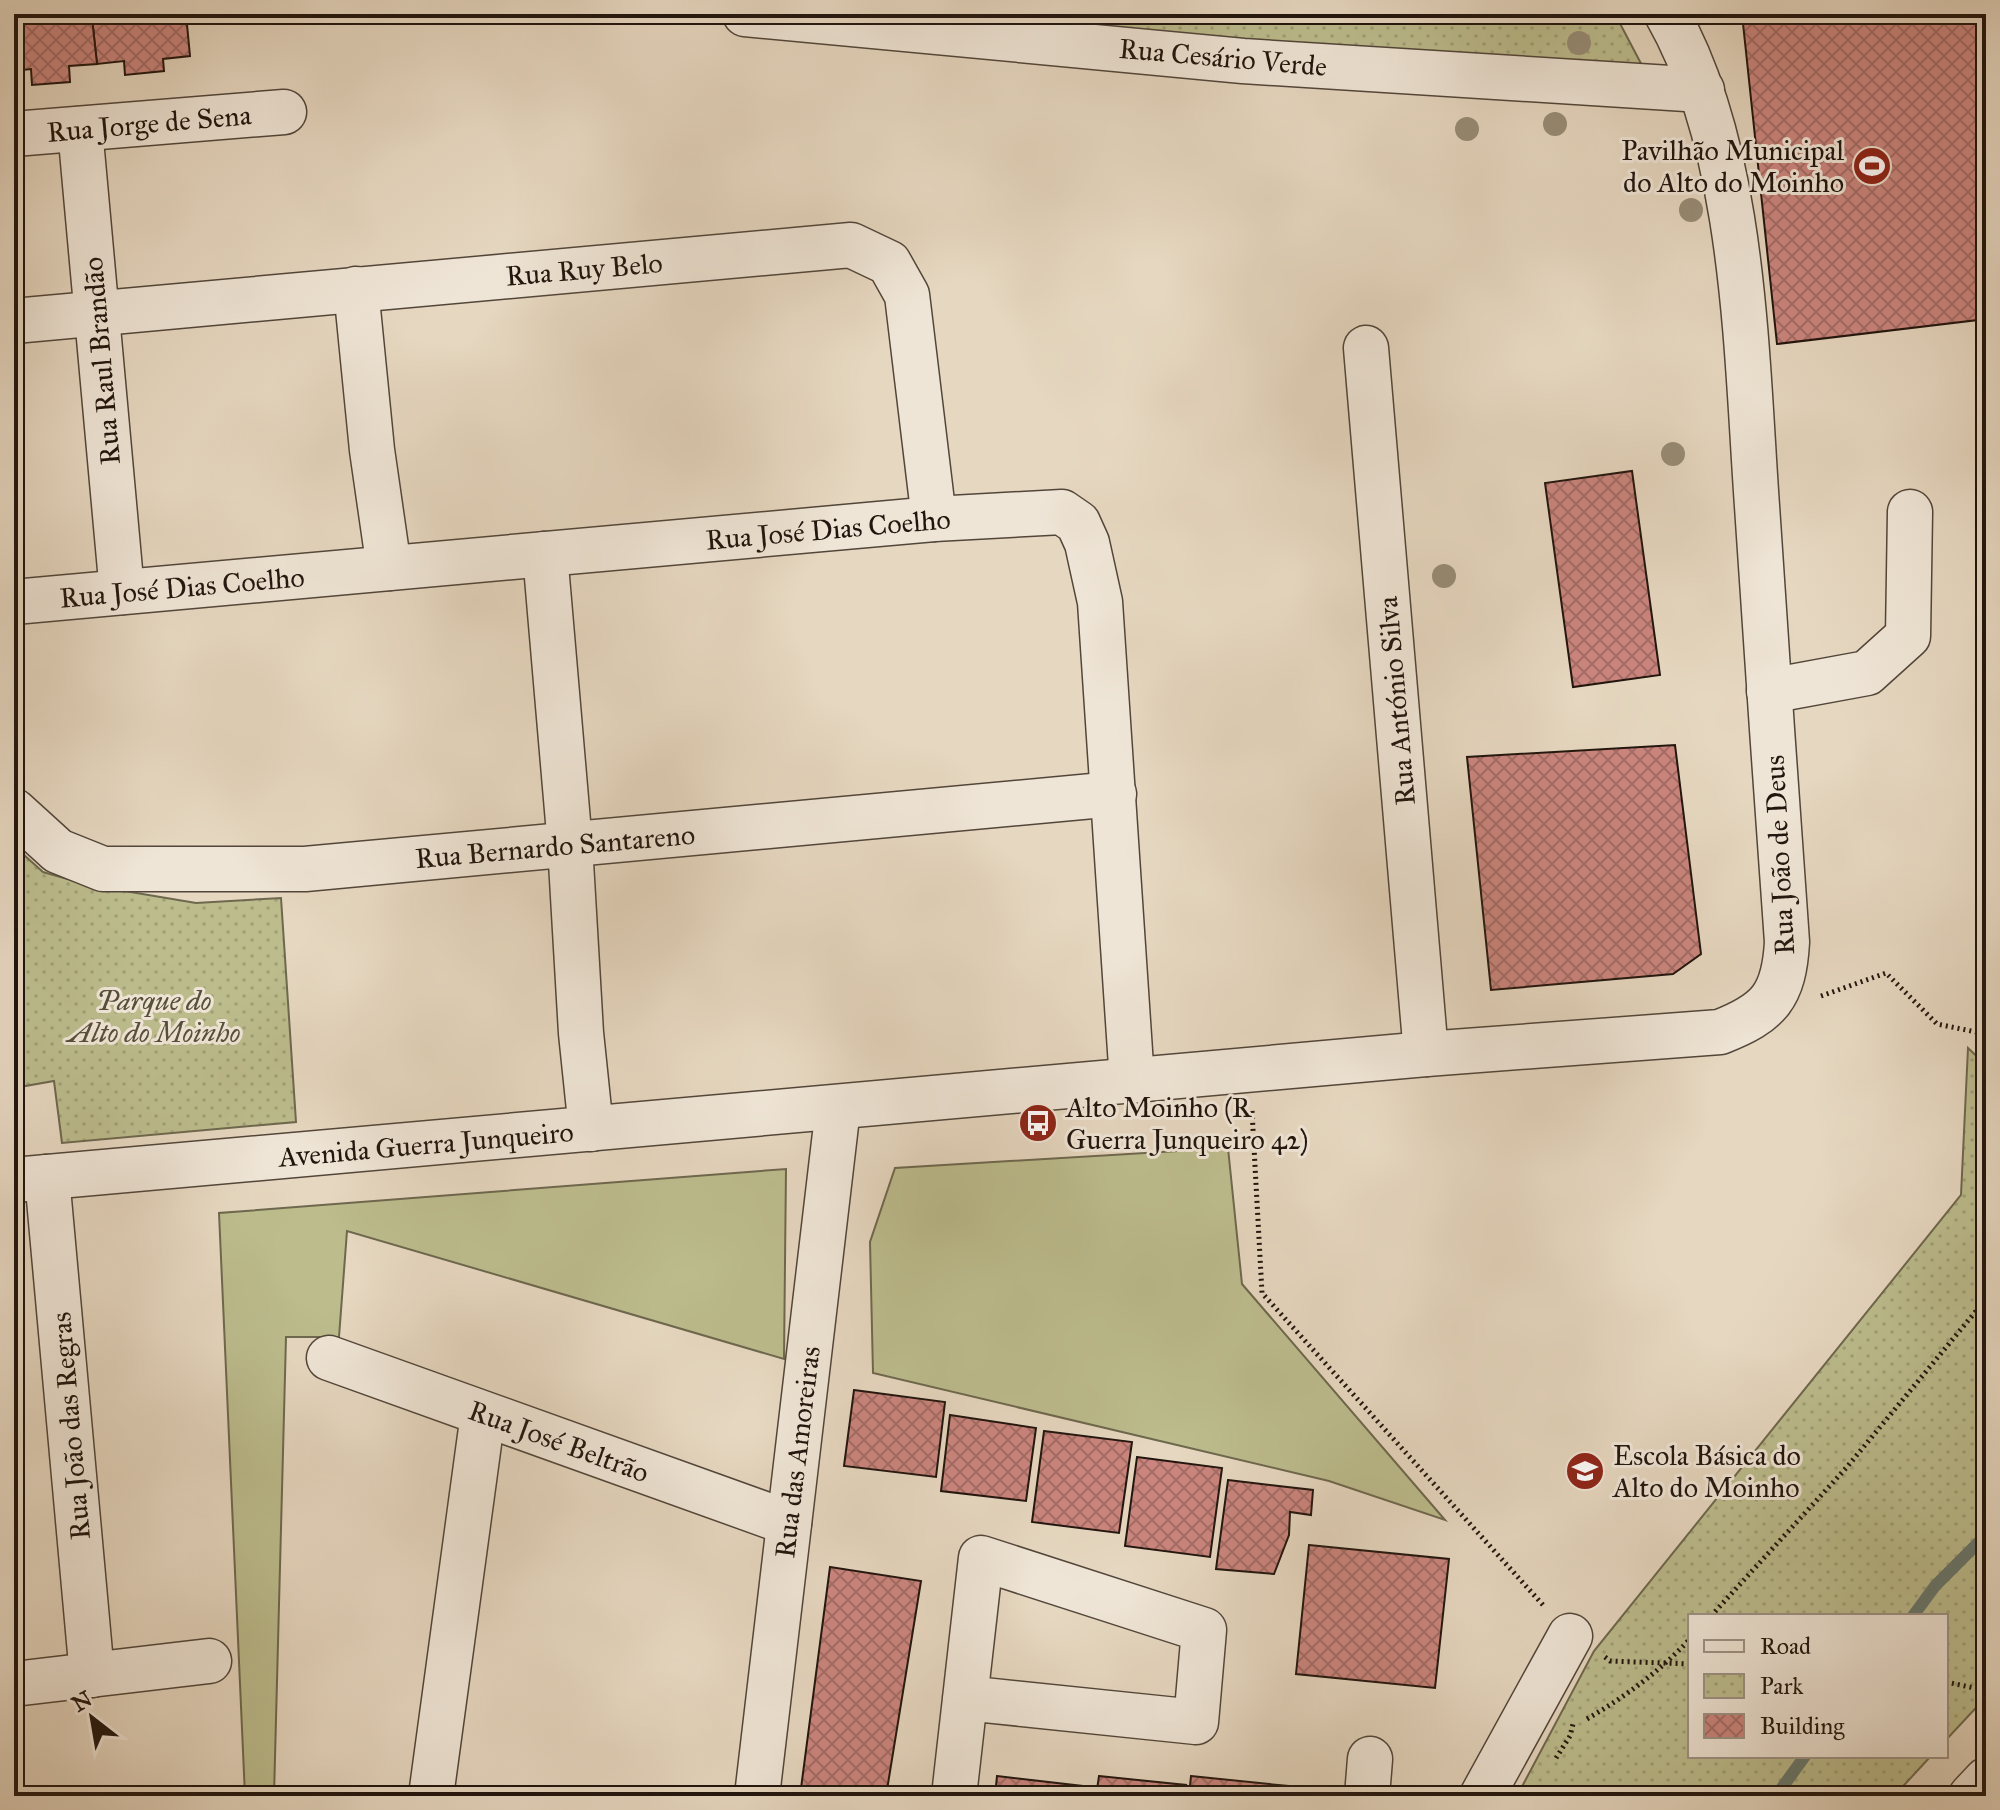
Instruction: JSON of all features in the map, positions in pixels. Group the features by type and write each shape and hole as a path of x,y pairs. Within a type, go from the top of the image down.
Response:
{"street":[{"name":"Rua Cesário Verde","path":"745,14 1243,61 1702,90"},
{"name":"Rua João de Deus","path":"838,1108 1426,1054 1720,1032 1746,1022 1765,1008 1777,990 1786,966 1787,942 1743,303 1723,169 1702,90 1667,14"},
{"name":"Rua Jorge de Sena","path":"14,134 284,112"},
{"name":"Rua Raul Brandão","path":"80,129 122,592"},
{"name":"Rua Ruy Belo","path":"14,321 851,245 889,263 907,295 934,519"},
{"path":"356,289 372,450 389,568"},
{"name":"Rua António Silva","path":"1366,348 1426,1054"},
{"name":"Rua José Dias Coelho","path":"14,602 934,519 1062,512 1078,523 1087,543 1100,602 1132,1081"},
{"path":"1769,691 1867,673 1908,636 1910,512"},
{"path":"545,554 591,1129"},
{"name":"Rua Bernardo Santareno","path":"14,811 58,851 103,869 305,869 1114,794"},
{"name":"Avenida Guerra Junqueiro","path":"30,1178 838,1108"},
{"name":"Rua das Amoreiras","path":"757,1796 838,1108"},
{"name":"Rua João das Regras","path":"30,1178 92,1675"},
{"name":"Rua José Beltrão","path":"329,1358 789,1523"},
{"path":"431,1796 483,1414"},
{"path":"954,1796 965,1698 981,1558 1204,1630 1196,1722 965,1698"},
{"path":"1482,1796 1570,1636"},
{"path":"14,1684 209,1661"},
{"path":"1971,1796 1986,1780"}],"path":[{"path":"1817,998 1886,973 1937,1024 1976,1032 1986,1041"},
{"path":"1986,981 1986,1000"},
{"path":"1250,1070 1262,1293 1570,1636 1610,1661 1688,1664"},
{"path":"1713,1614 1847,1467 1986,1299 1986,1288"},
{"path":"1587,1719 1630,1693 1688,1641"},
{"path":"1948,1682 1979,1689 1986,1696"}],"green space":[{"path":"856,14 1615,14 1656,92"},
{"name":"Parque do Alto do Moinho","path":"14,846 43,872 89,885 196,903 281,898 296,1122 62,1143 54,1081 14,1088"},
{"path":"1968,1048 1986,1065 1986,1697 1948,1738 1948,1614 1688,1614 1688,1758 1929,1758 1894,1796 1517,1796 1594,1651 1961,1195"},
{"path":"1228,1148 1242,1284 1445,1520 1329,1481 873,1373 870,1242 895,1168"},
{"path":"786,1169 784,1359 347,1231 339,1337 286,1337 274,1796 245,1796 219,1213"}],"building":[{"path":"186,14 190,56 163,59 164,71 125,75 124,61 97,64 92,18"},
{"name":"Pavilhão Municipal do Alto do Moinho","path":"1742,14 1986,14 1986,319 1777,344"},
{"path":"92,18 97,64 69,66 70,82 32,85 31,69 14,71 14,24"},
{"path":"1632,471 1660,675 1573,687 1545,483"},
{"path":"1675,745 1701,954 1673,974 1491,990 1467,757"},
{"path":"854,1390 945,1402 936,1477 844,1466"},
{"path":"950,1415 1036,1428 1026,1501 941,1491"},
{"path":"1044,1431 1132,1442 1119,1533 1032,1522"},
{"path":"1137,1457 1222,1468 1210,1557 1125,1546"},
{"path":"1228,1480 1313,1490 1311,1515 1290,1512 1289,1535 1274,1574 1216,1569"},
{"path":"1309,1545 1449,1559 1435,1688 1296,1674"},
{"path":"830,1567 921,1581 886,1796 800,1796"},
{"path":"997,1776 1091,1787 1090,1796 995,1796"},
{"path":"1099,1776 1186,1785 1184,1796 1096,1796"},
{"path":"1191,1776 1288,1786 1286,1796 1189,1796"}],"waterway":[{"path":"1914,1614 1935,1586 1986,1535"},
{"path":"1776,1796 1804,1758"}],"place":[{"name":"Pavilhão Municipal do Alto do Moinho","path":"1872,166"},
{"name":"Alto Moinho (R Guerra Junqueiro 42)","path":"1038,1123"},
{"name":"Escola Básica do Alto do Moinho","path":"1585,1471"}]}
